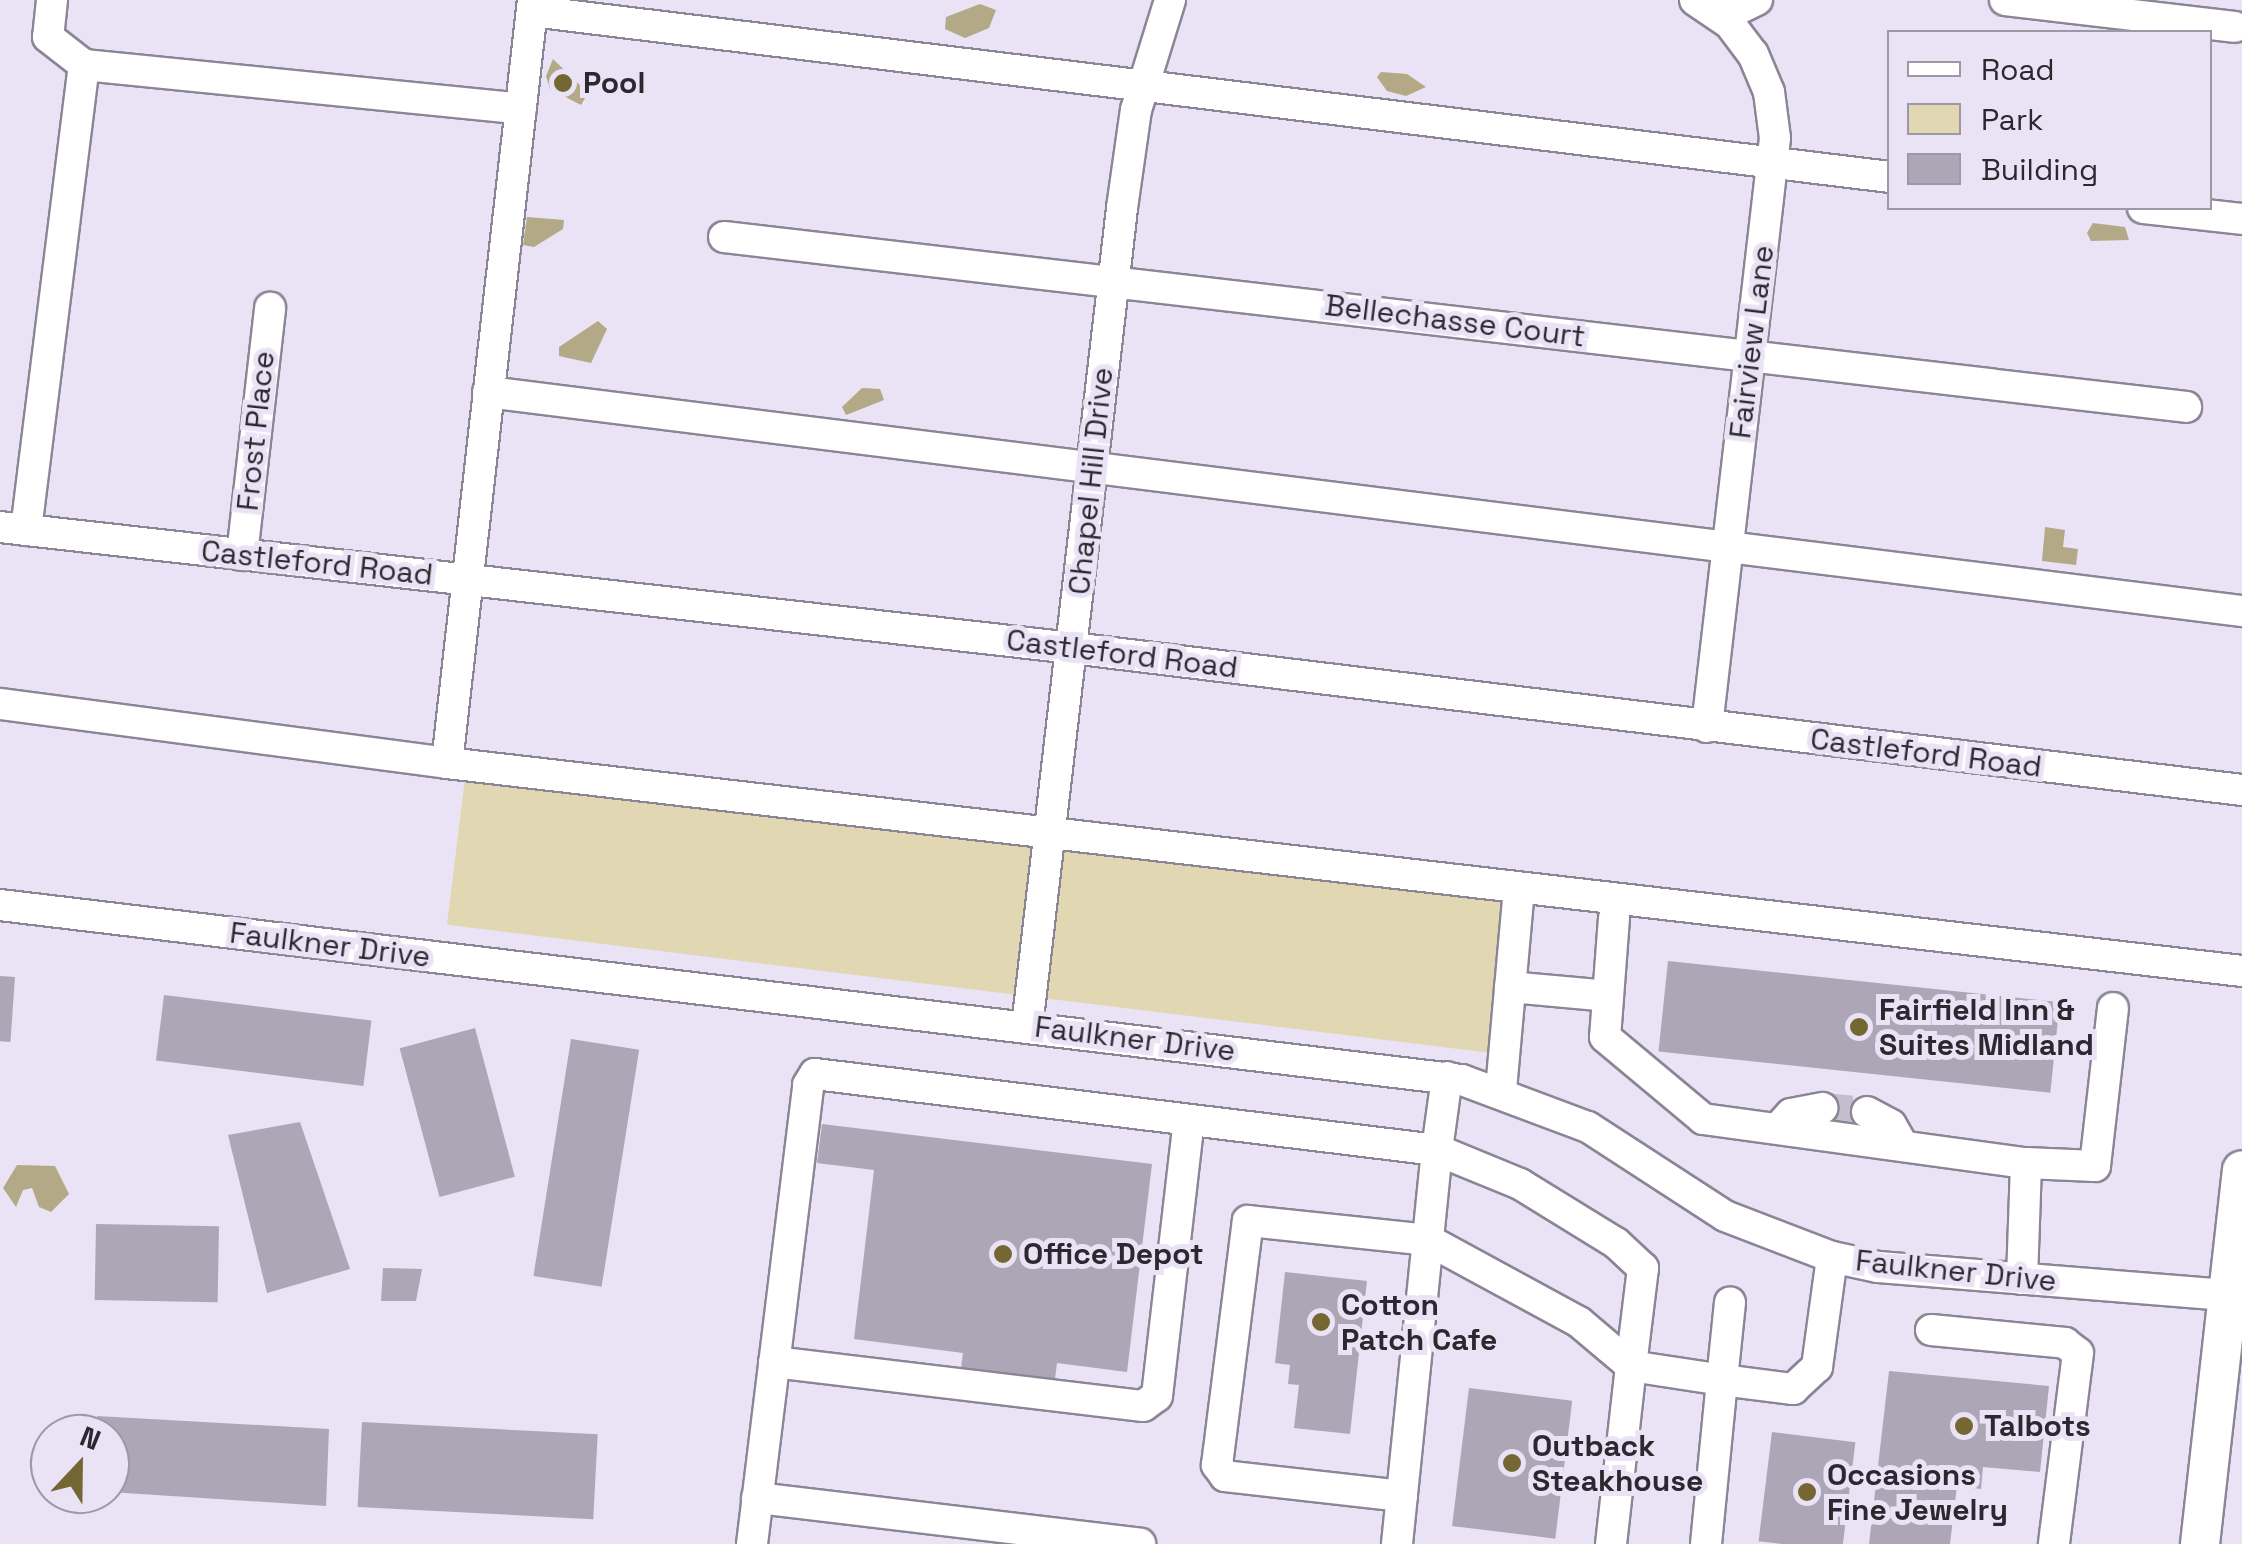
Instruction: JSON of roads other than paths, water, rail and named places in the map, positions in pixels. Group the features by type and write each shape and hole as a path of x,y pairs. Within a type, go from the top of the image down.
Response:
{"main road":[{"path":"2200,1544 2235,1295 2242,1170"}],"street":[{"path":"52,0 48,37 84,65 521,109"},
{"name":"Chapel Hill Drive","path":"1027,1027 1113,281 1144,82 1170,0"},
{"name":"Fairview Lane","path":"1695,0 1722,16 1753,54 1769,92 1772,163 1707,727"},
{"path":"1722,16 1757,0"},
{"path":"2005,0 2234,26"},
{"path":"446,763 532,5 1887,177"},
{"path":"13,529 84,65"},
{"path":"2160,210 2242,220"},
{"name":"Bellechasse Court","path":"724,237 2186,407"},
{"name":"Frost Place","path":"242,554 270,308"},
{"path":"488,392 2242,610"},
{"name":"Castleford Road","path":"13,529 1072,648 2242,790"},
{"path":"0,704 446,763 2242,971"},
{"path":"1501,1090 1519,890"},
{"name":"Faulkner Drive","path":"0,906 1446,1078 1501,1090 1611,1140 1725,1216 1832,1257 2022,1278 2235,1295"},
{"path":"1614,918 1606,1037 1703,1119 2026,1163 2095,1166 2113,1008"},
{"path":"1510,987 1608,996"},
{"path":"752,1544 808,1085 815,1074 1438,1150 1520,1184 1636,1259 1643,1268 1611,1544"},
{"path":"1397,1544 1446,1078"},
{"path":"1778,1128 1790,1114 1822,1108"},
{"path":"1867,1112 1891,1125 1903,1146"},
{"path":"774,1362 1143,1406 1158,1396 1189,1121"},
{"path":"2022,1278 2026,1163"},
{"path":"1402,1496 1226,1476 1216,1466 1248,1221 1428,1240 1579,1322 1631,1366 1793,1389 1817,1368 1832,1257"},
{"path":"1706,1544 1730,1302"},
{"path":"1930,1330 2065,1343 2078,1353 2054,1544"},
{"path":"757,1498 1140,1544"}],"tunnel":[{"path":"1822,1108 1867,1112"}],"place":[{"name":"Pool","path":"563,83"},
{"name":"Fairfield Inn & Suites Midland","path":"1859,1027"},
{"name":"Office Depot","path":"1003,1254"},
{"name":"Cotton Patch Cafe","path":"1321,1322"},
{"name":"Talbots","path":"1964,1426"},
{"name":"Outback Steakhouse","path":"1512,1463"},
{"name":"Occasions Fine Jewelry","path":"1807,1492"}]}
